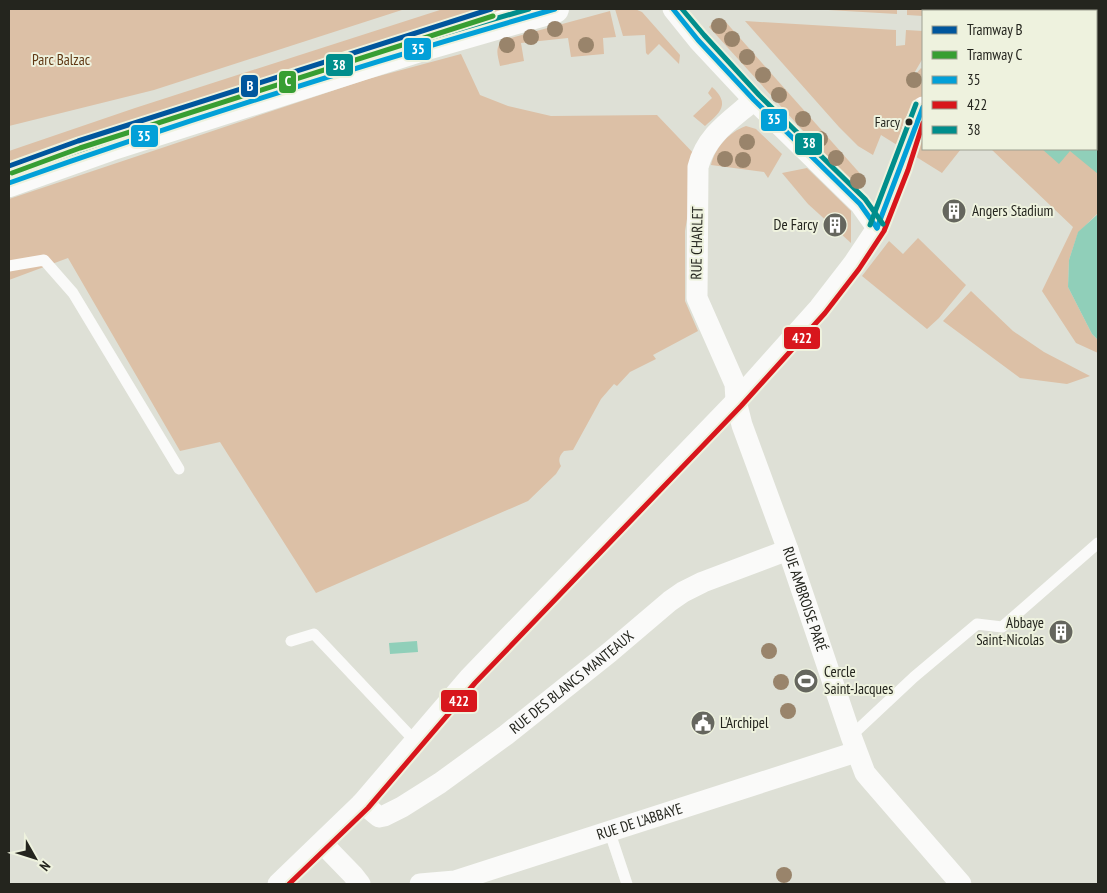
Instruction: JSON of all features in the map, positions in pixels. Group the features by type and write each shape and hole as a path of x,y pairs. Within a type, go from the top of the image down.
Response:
{"street":[{"path":"9,183 110,147 422,47 555,9"},
{"path":"673,9 712,56 754,100 860,204 877,228"},
{"name":"RUE CHARLET","path":"736,401 735,384 697,298 698,167 709,140 754,100"},
{"path":"278,884 362,803 469,678 736,401 819,308 853,264 877,228 914,125 922,109"},
{"name":"RUE AMBROISE PARÉ","path":"736,401 742,425 788,550 865,773 961,884"},
{"name":"RUE DES BLANCS MANTEAUX","path":"362,803 379,817 402,807 440,784 506,735 610,652 670,600 703,582 788,550"},
{"name":"RUE DE L'ABBAYE","path":"420,884 455,881 609,830 854,744"},
{"path":"322,843 360,884"}],"lane":[{"path":"9,266 44,260 73,293 180,469"},
{"path":"854,744 914,677 976,624 1002,627 1098,542"},
{"path":"291,641 314,634 416,740"},
{"path":"609,830 627,884"}],"green space":[{"name":"Parc Balzac","path":"9,9 405,9 154,90 9,126"},
{"path":"443,9 512,9 9,172 9,151 135,108"},
{"path":"615,9 635,9 642,12 680,55 679,64 659,44 648,55 646,53 645,35 623,36"},
{"path":"811,9 897,9 897,14"},
{"path":"907,9 953,9 922,10 922,16 907,15"},
{"path":"966,9 1028,9 1027,10"},
{"path":"610,11 616,37 603,38 604,54 571,57 568,38 521,43 524,61 500,66 498,46 503,40"},
{"path":"716,19 724,20 864,178 861,187 846,178 709,27"},
{"path":"745,21 896,30 896,46 905,45 906,30 922,31 922,60 909,82 921,68 922,150 960,150 942,173 881,135 873,155 858,146"},
{"path":"461,54 480,95 508,106 551,116 657,115 697,157 685,231 685,301 698,331 653,355 656,359 630,372 617,386 614,384 601,399 573,450 564,451 561,455 559,460 561,466 556,474 528,501 316,593 220,442 180,451 68,258 9,280 9,199 368,79"},
{"path":"712,87 718,93 722,103 719,112 705,126 693,116 712,98 708,93"},
{"path":"1097,113 1098,213 1078,233 1069,260 1068,287 1092,334 1098,340 1098,353 1076,343 1042,291 1073,227 992,150 1097,150"},
{"path":"746,126 756,129 782,154 768,178 764,172 711,165 719,147 724,141 734,132"},
{"path":"807,168 851,211 851,243 808,204 782,173"},
{"path":"918,238 966,285 939,318 927,329 862,276 889,241 903,254"},
{"path":"971,291 1013,331 1044,352 1090,376 1067,384 1020,378 943,321"}],"shaded area":[{"path":"1098,142 1098,174 1070,151 1059,164 1043,150 1097,150"},
{"path":"1098,214 1098,340 1092,334 1068,287 1069,260 1078,232"},
{"path":"417,641 418,652 390,654 389,643"}],"tram line":[{"name":"B","path":"9,166 78,141 491,9"},
{"name":"C","path":"12,173 80,148 493,16"}],"transit line":[{"name":"38","path":"9,175 138,130 268,88 398,47 529,9"},
{"name":"35","path":"9,183 144,136 280,92 555,9"},
{"name":"35","path":"673,9 698,40 754,100 860,204 877,228"},
{"name":"38","path":"682,9 759,95 865,199 883,224"},
{"name":"38","path":"870,225 916,104"},
{"name":"35","path":"877,228 922,110"},
{"name":"422","path":"289,884 368,808 475,683 741,406 825,313 859,269 884,231 908,170 922,126"}],"place":[{"name":"Farcy","path":"909,122"},
{"name":"Angers Stadium","path":"954,211"},
{"name":"De Farcy","path":"835,225"},
{"name":"Abbaye Saint-Nicolas","path":"1061,632"},
{"name":"Cercle Saint-Jacques","path":"806,681"},
{"name":"L'Archipel","path":"703,723"}]}
